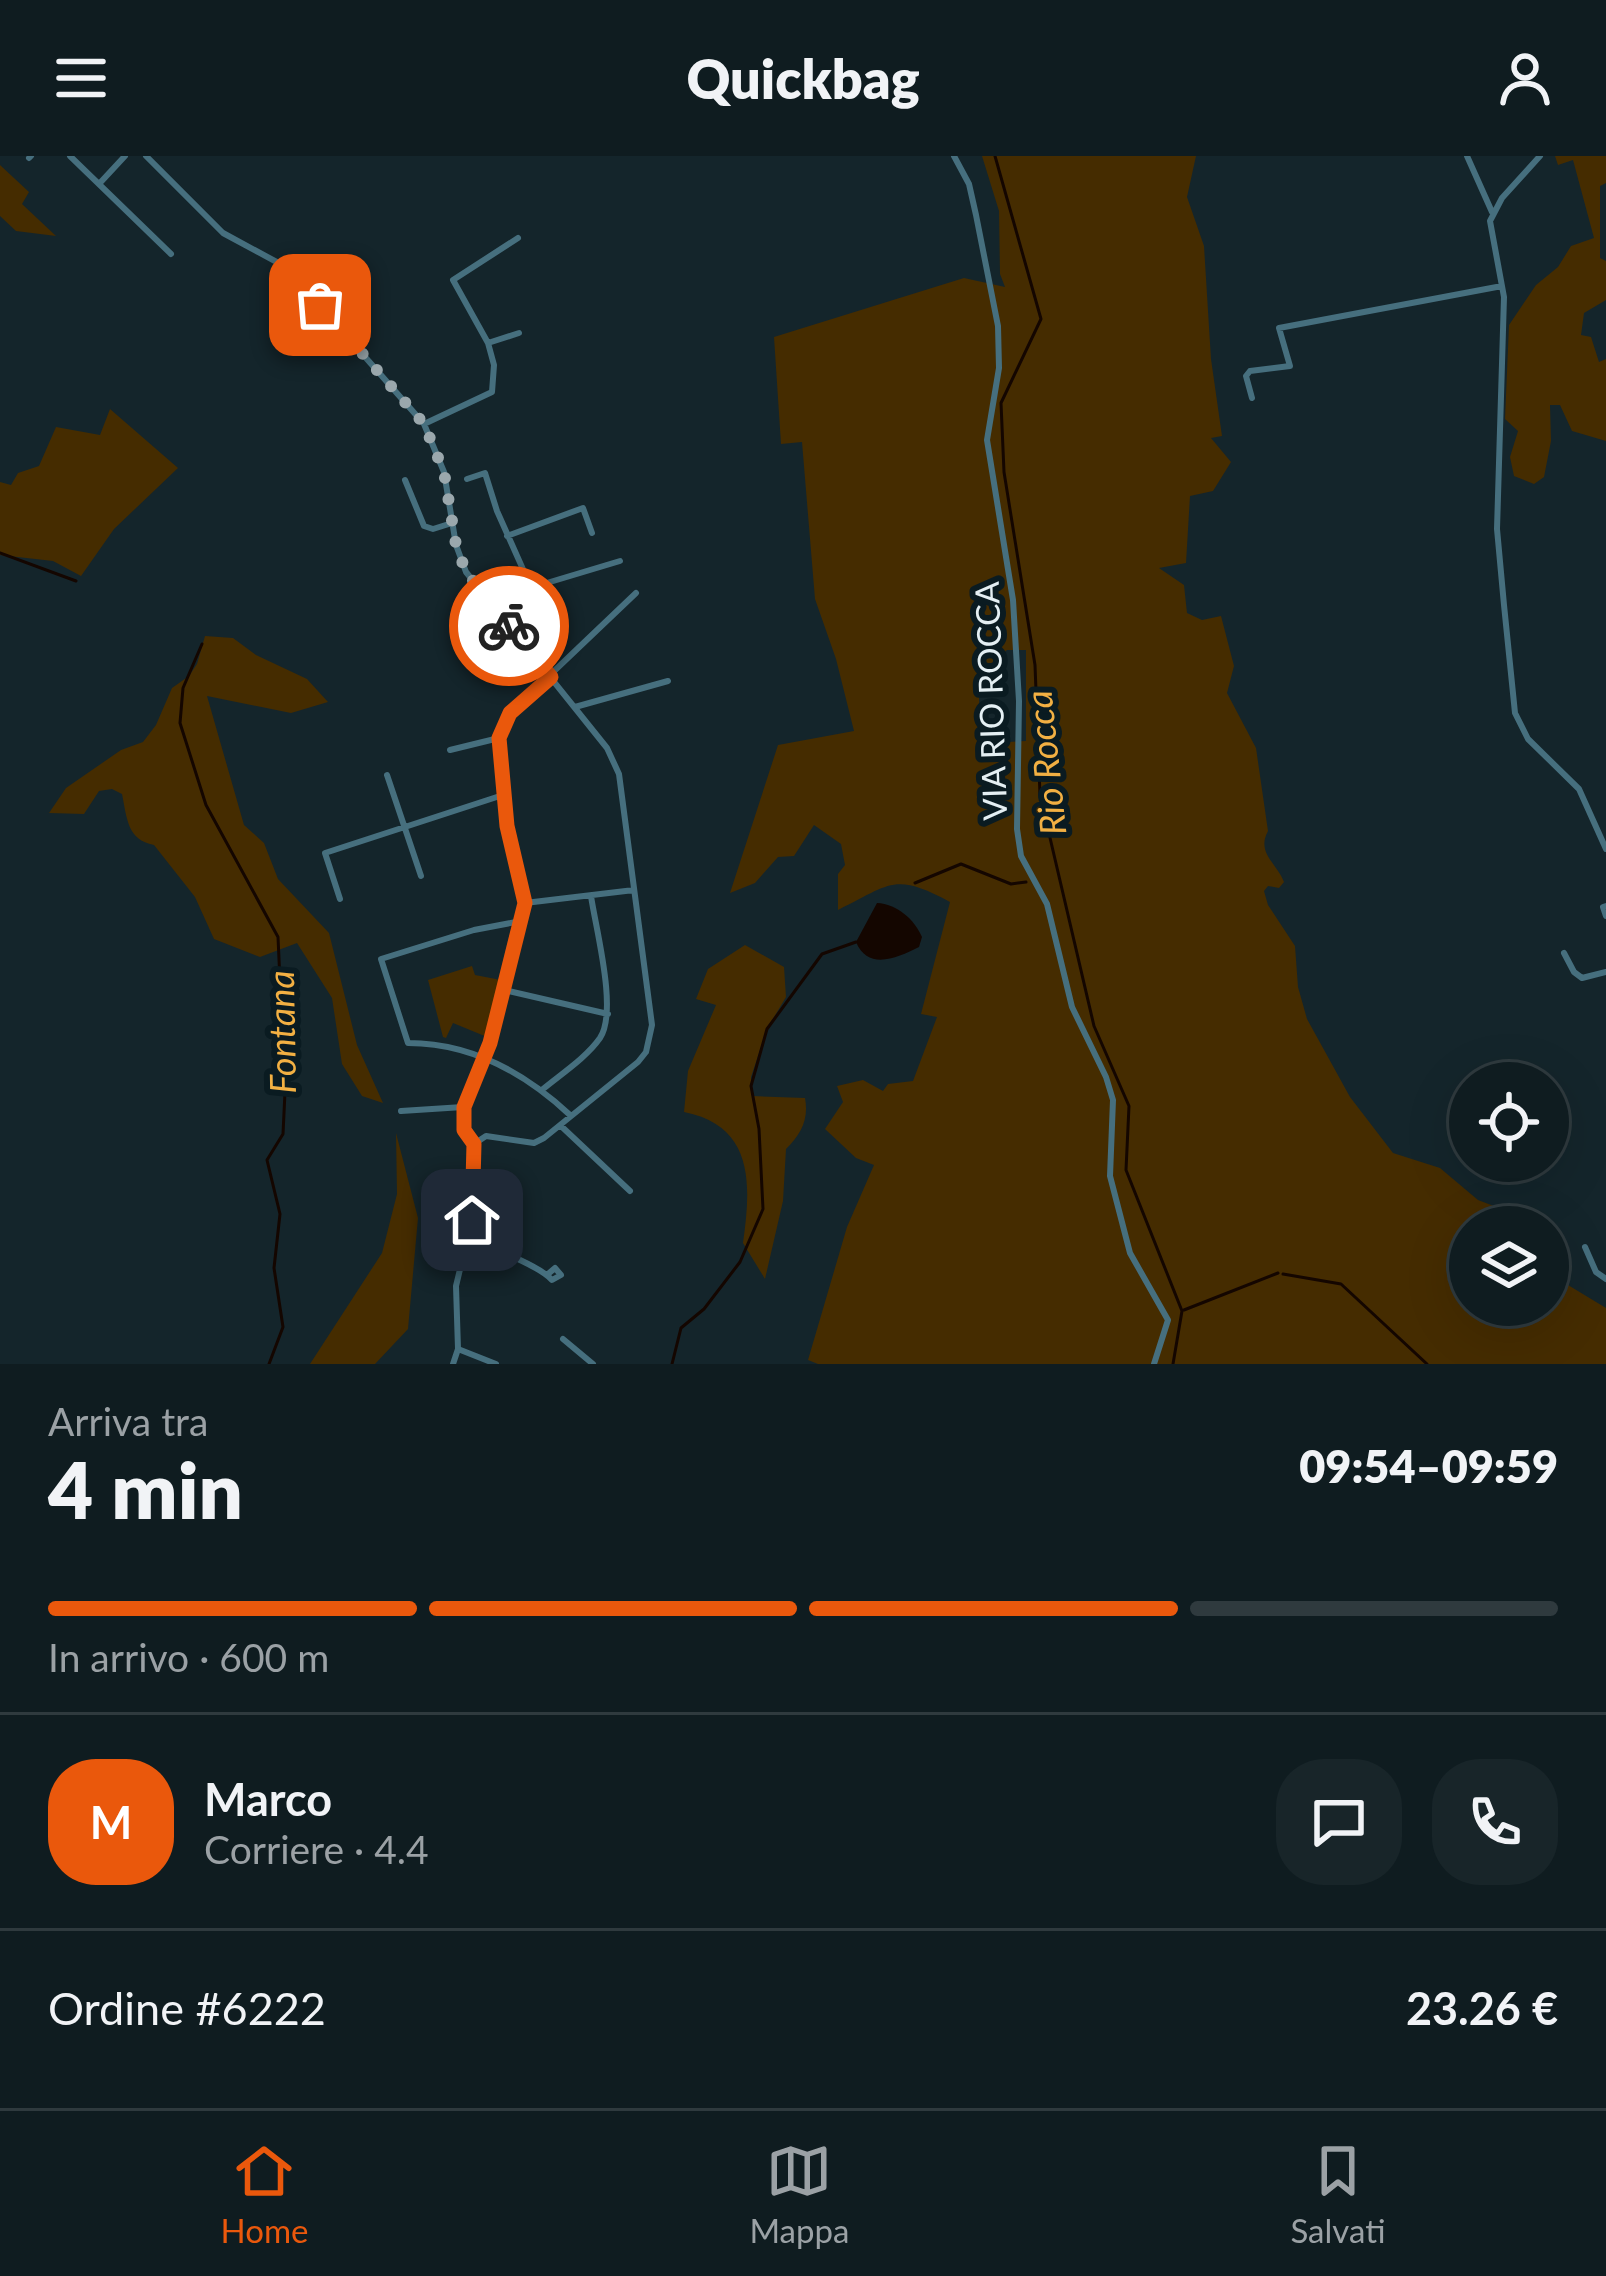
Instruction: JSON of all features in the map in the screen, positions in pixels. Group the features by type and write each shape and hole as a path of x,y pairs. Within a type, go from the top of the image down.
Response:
{"street":[{"path":"70,156 171,254"},
{"path":"99,184 125,156"},
{"path":"146,156 223,233 286,267 424,424 444,472 466,572 607,748 619,774 651,1038 638,1062 561,1126 534,1142 486,1136 474,1144"},
{"name":"VIA RIO ROCCA","path":"955,156 969,184 998,326 999,368 987,440 1013,600 1019,701 1016,829 1021,856 1047,904 1072,1007 1113,1100 1110,1176 1130,1252 1168,1320 1154,1364"},
{"path":"1467,156 1492,212 1502,286 1497,529 1514,713 1528,739 1579,789 1606,849"},
{"path":"1492,212 1540,156"},
{"path":"424,424 492,392 494,365 488,344 452,280 518,238"},
{"path":"1252,398 1246,376 1250,371 1290,366 1279,328 1502,286"},
{"path":"488,344 519,332"},
{"path":"467,479 485,473 530,588"},
{"path":"405,480 424,526 433,529 452,523"},
{"path":"507,536 583,508 592,533"},
{"path":"490,603 620,561"},
{"path":"453,1364 458,1349 456,1286 476,1196 474,1144 464,1130 464,1107 504,990 525,903 508,833 499,738 510,713 636,592"},
{"path":"575,706 668,681"},
{"path":"449,750 499,738"},
{"path":"388,775 421,876"},
{"path":"340,899 325,853 503,795"},
{"path":"525,903 635,890"},
{"path":"543,1089 588,1052 602,1034 608,1014 591,896"},
{"path":"1606,906 1606,916"},
{"path":"520,921 381,959 408,1043 440,1043 522,1074 572,1117"},
{"path":"1564,953 1582,978 1606,972"},
{"path":"504,990 608,1014"},
{"path":"401,1111 464,1107"},
{"path":"561,1126 630,1192"},
{"path":"469,1235 548,1274"},
{"path":"1585,1247 1596,1272 1606,1279"},
{"path":"562,1339 593,1364"},
{"path":"458,1349 496,1364"}],"shaded area":[{"path":"982,156 1196,156 1187,197 1204,246 1211,359 1222,436 1211,438 1231,462 1213,491 1190,496 1186,563 1159,568 1184,585 1187,613 1202,620 1221,616 1234,666 1227,693 1256,748 1268,831 1264,846 1284,882 1264,891 1268,905 1295,946 1298,987 1307,1019 1350,1097 1393,1153 1440,1168 1449,1182 1457,1182 1494,1206 1449,1206 1449,1326 1569,1326 1569,1286 1606,1308 1606,1364 818,1364 808,1360 847,1227 874,1165 856,1158 825,1129 843,1102 837,1086 863,1080 883,1091 888,1084 913,1081 937,1017 921,1014 950,902 904,884 838,910 838,874 845,865 841,844 814,825 794,856 778,857 755,883 730,893 778,745 854,731 815,599 802,442 781,444 774,337 964,278 1005,287 1000,274 999,211","holes":["1007,650 1026,650 1026,741 987,743 979,692 987,671"]},
{"path":"1555,156 1606,156 1606,183 1600,186 1600,258 1606,261 1606,300 1584,313 1581,335 1591,337 1599,362 1606,359 1606,441 1572,431 1560,405 1550,405 1551,441 1544,477 1534,484 1514,476 1510,457 1518,431 1505,419 1509,325 1571,246 1594,238 1573,160 1558,165"},
{"path":"0,165 29,192 22,204 56,236 16,231 0,216"},
{"path":"110,409 178,468 114,529 81,576 53,561 0,555 0,482 11,485 18,473 39,466 56,427 100,435"},
{"path":"205,636 233,638 256,655 307,679 328,702 291,713 207,696 244,825 264,843 278,879 329,933 357,1045 383,1103 362,1096 342,1064 332,998 297,943 260,957 214,939 195,897 154,845 133,833 122,794 112,789 99,791 84,814 49,813 66,788 121,750 143,742 172,688 197,664"},
{"path":"877,903 898,909 910,919 922,937 919,947 884,960 861,951 856,942"},
{"path":"745,945 784,967 786,997 767,1029 751,1077 752,1096 805,1098 806,1106 803,1126 786,1149 783,1201 765,1279 743,1243 747,1180 736,1145 707,1119 684,1112 688,1071 716,1005 696,999 708,969"},
{"path":"472,966 475,975 501,980 487,1037 453,1023 443,1037 428,980"},
{"path":"396,1133 418,1218 408,1329 375,1364 310,1364 382,1253 397,1194"}],"waterway":[{"name":"Rio Rocca","path":"995,156 1041,319 1001,403 1004,472 1035,665 1040,795 1094,1026 1129,1106 1126,1170 1182,1311 1173,1364"},
{"path":"0,553 76,581"},
{"name":"Fontana","path":"202,644 183,688 180,723 206,805 278,937 283,1134 267,1160 280,1214 274,1268 283,1327 269,1364"},
{"path":"915,883 961,864 1011,884 1026,882"},
{"path":"672,1364 681,1328 704,1309 740,1262 763,1209 759,1129 751,1086 767,1029 822,954 856,942"},
{"path":"1184,1310 1278,1273"},
{"path":"1283,1274 1341,1284 1427,1364"}],"way so far":[{"path":"320,305 424,424 438,450 456,545 466,572 509,626"}],"route":[{"path":"472,1220 474,1144 464,1130 464,1107 490,1043 525,903 507,826 499,738 510,713 551,677 509,626"}]}
